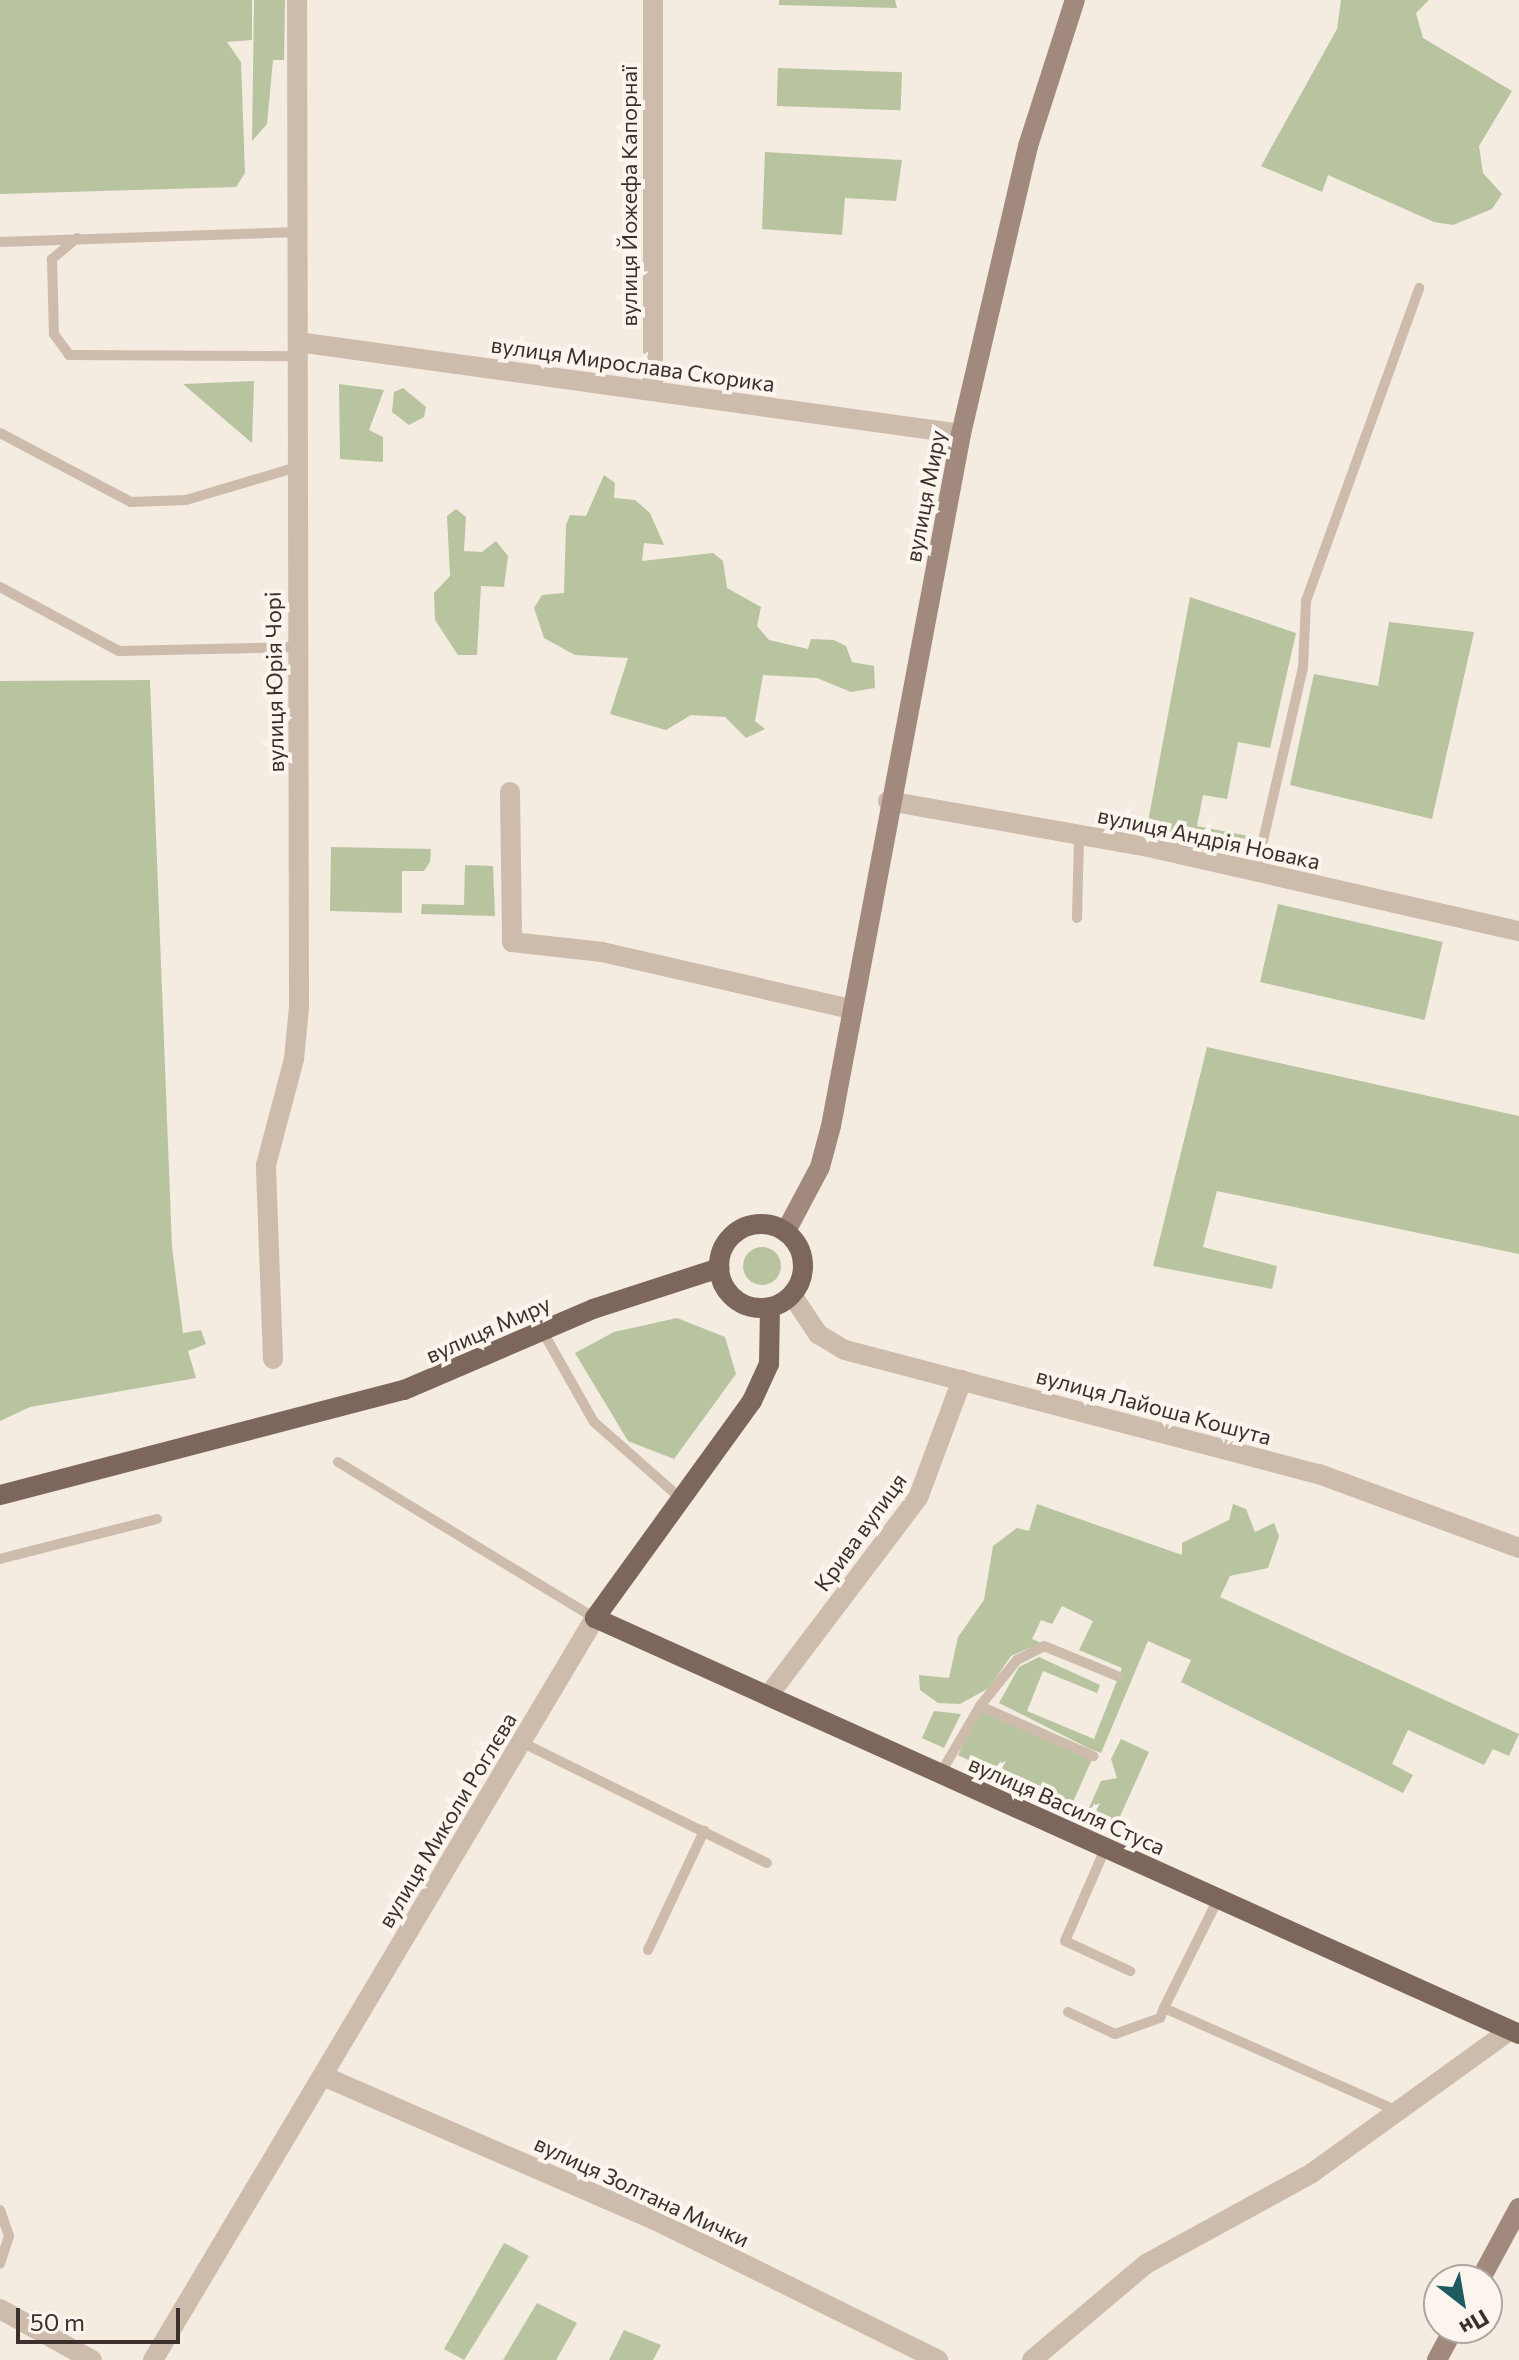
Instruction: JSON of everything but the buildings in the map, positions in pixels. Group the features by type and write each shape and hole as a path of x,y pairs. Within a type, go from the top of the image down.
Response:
{"main road":[{"name":"вулиця Миру","path":"786,1231 820,1167 961,434 1028,146 1075,0"},
{"path":"768,1224 786,1231 804,1259 792,1295 770,1307 733,1297 719,1268 722,1249 741,1229 768,1224"},
{"name":"вулиця Миру","path":"0,1495 274,1426 455,1373 543,1332 719,1268"},
{"name":"вулиця Миколи Роглєва","path":"595,1618 678,1496 765,1378 770,1307"},
{"name":"вулиця Василя Стуса","path":"595,1618 1514,2032"},
{"path":"1489,2264 1519,2208"}],"street":[{"name":"вулиця Юрія Чорі","path":"273,1359 266,1165 294,1059 299,1007 294,468 298,349 297,0"},
{"name":"вулиця Йожефа Капорнаї","path":"653,0 653,391"},
{"name":"вулиця Мирослава Скорика","path":"298,349 653,391 961,434"},
{"path":"510,792 512,942 602,952 851,1009"},
{"name":"вулиця Андрія Новака","path":"888,801 1079,834 1519,931"},
{"name":"вулиця Лайоша Кошута","path":"792,1295 818,1334 837,1346 1319,1474 1519,1548"},
{"name":"Крива вулиця","path":"768,1696 918,1498 962,1380"},
{"name":"вулиця Миколи Роглєва","path":"153,2360 595,1618"},
{"path":"1032,2360 1146,2264 1312,2173 1514,2032"},
{"name":"вулиця Золтана Мички","path":"323,2076 663,2224 938,2360"},
{"path":"0,2309 92,2360"}],"lane":[{"path":"0,242 298,232"},
{"path":"77,238 52,259 54,334 69,355 298,349"},
{"path":"1256,871 1305,658 1306,601 1419,288"},
{"path":"0,433 131,502 186,500 294,468"},
{"path":"0,587 119,651 297,647"},
{"path":"0,596 17,596"},
{"path":"1077,918 1079,834"},
{"path":"543,1332 594,1422 678,1496"},
{"path":"338,1462 595,1618"},
{"path":"0,1559 157,1519"},
{"path":"940,1774 980,1706 1017,1660 1044,1646 1117,1676"},
{"path":"980,1706 1093,1756"},
{"path":"521,1742 767,1863"},
{"path":"648,1950 704,1831"},
{"path":"1105,1849 1065,1941 1130,1971"},
{"path":"1162,2013 1218,1899"},
{"path":"1068,2012 1115,2034 1162,2013 1182,2016 1402,2113"},
{"path":"0,2210 9,2236 0,2264"}],"green space":[{"path":"0,0 252,0 252,40 227,42 241,62 245,173 236,187 0,194"},
{"path":"254,0 285,0 284,60 273,60 267,124 252,141"},
{"path":"779,0 895,0 897,8 779,5"},
{"path":"1341,0 1429,0 1416,13 1423,38 1512,91 1479,146 1483,173 1502,194 1492,209 1453,225 1434,222 1328,175 1322,192 1261,166 1337,29"},
{"path":"778,68 902,72 901,110 777,106"},
{"path":"765,152 902,160 896,201 845,198 842,235 762,229"},
{"path":"254,381 252,443 183,384"},
{"path":"339,384 384,390 369,430 383,437 383,462 340,459"},
{"path":"403,388 426,407 424,417 409,425 392,412 394,392"},
{"path":"604,475 615,483 614,498 635,500 650,513 664,545 644,543 642,561 713,553 723,561 727,588 761,607 757,626 769,640 808,649 811,639 834,640 846,646 852,662 874,666 875,688 851,692 817,678 763,675 755,721 765,729 746,738 725,717 691,715 666,730 610,714 628,658 575,655 544,638 534,608 542,595 564,593 566,525 570,515 586,516"},
{"path":"456,509 466,517 464,551 482,552 496,541 508,556 504,587 481,586 477,655 458,655 435,620 434,593 450,576 447,516"},
{"path":"1190,597 1296,633 1270,748 1238,742 1227,799 1203,795 1197,826 1254,837 1246,848 1147,827"},
{"path":"1389,622 1474,632 1432,819 1290,785 1314,674 1378,686"},
{"path":"150,680 172,1247 183,1333 201,1330 206,1344 188,1351 196,1378 30,1407 0,1421 0,681"},
{"path":"331,847 431,849 430,862 424,871 402,871 402,913 330,911"},
{"path":"465,865 493,866 495,916 421,914 422,904 464,905"},
{"path":"1278,904 1443,942 1425,1020 1260,982"},
{"path":"1207,1047 1519,1116 1519,1254 1217,1191 1203,1247 1277,1266 1272,1289 1153,1266"},
{"path":"762,1247 776,1252 781,1266 776,1280 762,1285 748,1280 743,1266 748,1252"},
{"path":"677,1318 725,1337 736,1374 674,1459 628,1441 575,1353 614,1332"},
{"path":"1037,1504 1182,1555 1182,1543 1229,1520 1233,1504 1246,1509 1255,1532 1274,1523 1279,1536 1268,1568 1230,1576 1220,1597 1519,1734 1509,1756 1493,1749 1484,1765 1408,1730 1392,1764 1413,1775 1403,1793 1181,1682 1191,1660 1148,1641 1101,1753 999,1703 1019,1667 1039,1657 1100,1685 1097,1693 1043,1671 1027,1711 1094,1739 1122,1668 1079,1650 1093,1621 1062,1606 1052,1624 1041,1620 1032,1639 1041,1643 1011,1656 989,1688 960,1704 938,1703 920,1690 919,1675 949,1678 958,1637 984,1600 993,1546 1017,1528 1029,1531"},
{"path":"980,1706 1093,1756 1071,1806 958,1755"},
{"path":"934,1711 961,1714 944,1748 922,1738"},
{"path":"1121,1739 1149,1752 1117,1823 1088,1810 1101,1781 1117,1778 1111,1759"},
{"path":"504,2243 529,2256 464,2360 444,2349"},
{"path":"537,2303 577,2323 556,2360 503,2360"},
{"path":"624,2330 661,2345 653,2360 609,2360"}]}
